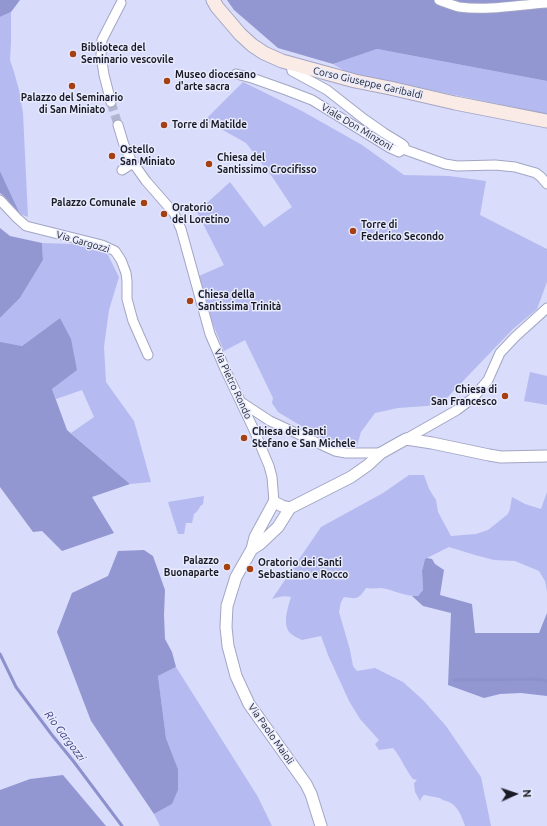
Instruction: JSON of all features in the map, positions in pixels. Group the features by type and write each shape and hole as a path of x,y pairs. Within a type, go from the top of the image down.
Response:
{"main road":[{"name":"Corso Giuseppe Garibaldi","path":"213,0 217,7 240,34 252,45 264,53 282,61 355,81 547,121"}],"street":[{"path":"439,0 459,6 478,8 506,7 547,2"},
{"path":"111,102 101,55 102,40 121,3"},
{"path":"290,63 292,71 327,90 364,119 402,144 404,146 403,149"},
{"name":"Viale Don Minzoni","path":"236,74 252,78 312,100 399,152 403,149 445,164 457,166 515,166 536,173 547,184"},
{"name":"Via Pietro Rondo","path":"118,125 124,145 133,163 146,181 174,213 210,334 269,466 272,477 274,502"},
{"path":"122,170 133,163"},
{"name":"Via Gargozzi","path":"0,200 26,226 102,246 115,251 126,273 127,299 133,321 148,355"},
{"path":"252,549 260,544 278,527 290,508 351,477 368,465 381,453 457,410 473,398 488,380 500,353 545,310 547,302"},
{"path":"240,401 270,421 335,451 346,453 381,453"},
{"path":"406,439 501,457 547,456"},
{"path":"252,549 255,537 274,502 290,508"},
{"name":"Via Paolo Maioli","path":"252,549 236,577 228,606 226,627 228,646 236,676 249,704 306,784 311,794 321,826"}],"shaded area":[{"path":"0,0 20,0 11,12 0,17"},
{"path":"227,0 547,0 547,81 377,49 333,64 278,48 234,10"},
{"path":"11,12 10,60 19,90 23,113 28,217 20,214 0,171 0,17"},
{"path":"377,49 547,81 547,114 348,73 333,64"},
{"path":"243,82 302,111 362,145 404,175 449,176 486,181 480,215 547,249 547,282 537,309 513,329 440,405 398,408 375,413 361,432 356,449 336,447 278,412 272,403 273,398 245,340 224,351 212,322 199,276 224,265 197,212 230,182 264,227 292,207 273,178 246,143 205,120"},
{"path":"0,171 20,214 0,193"},
{"path":"0,228 10,236 42,243 43,260 20,298 0,318"},
{"path":"42,243 72,244 101,248 108,255 119,277 109,310 104,347 106,382 134,421 151,482 130,484 71,433 94,417 82,390 56,399 52,389 77,369 60,318 22,346 0,343 0,318 20,298 43,260"},
{"path":"60,318 71,339 77,370 52,389 67,430 130,484 92,497 114,533 62,551 42,531 33,532 0,487 0,342 22,346"},
{"path":"530,372 547,376 547,405 524,401"},
{"path":"409,475 424,475 429,489 436,500 438,512 451,536 476,534 488,530 508,514 512,497 525,504 541,509 547,492 547,592 545,581 539,571 515,561 494,560 449,547 425,559 422,571 423,590 418,596 382,588 366,588 357,598 344,597 341,602 339,612 353,666 357,671 375,668 403,682 423,700 446,726 481,777 491,826 465,826 455,806 440,798 424,795 420,801 415,792 414,783 417,780 413,779 393,748 379,750 375,744 379,740 360,719 349,701 321,636 302,640 291,634 286,625 286,620 291,597 283,596 272,599 321,527 383,493"},
{"path":"204,496 203,504 194,514 192,523 186,523 184,534 178,534 168,502"},
{"path":"144,550 153,556 165,590 165,639 172,652 176,667 158,676 166,738 178,769 178,790 172,804 154,814 91,721 57,632 72,593 108,576 118,551"},
{"path":"425,559 432,559 435,564 444,570 440,595 472,604 475,633 539,633 547,613 547,696 521,693 500,694 484,698 448,685 451,613 423,606 412,596 418,596 423,590 422,571"},
{"path":"176,667 258,797 272,826 160,826 154,814 172,804 178,769 166,738 158,676"},
{"path":"63,775 106,826 0,826 0,790 30,779"}],"waterway":[{"name":"Rio Gargozzi","path":"0,654 16,687 122,826"},
{"path":"454,680 539,679 547,681"}],"tunnel":[{"path":"111,102 118,125"}],"place":[{"name":"Biblioteca del Seminario vescovile","path":"73,54"},
{"name":"Museo diocesano d'arte sacra","path":"167,81"},
{"name":"Palazzo del Seminario di San Miniato","path":"72,86"},
{"name":"Torre di Matilde","path":"164,125"},
{"name":"Ostello San Miniato","path":"112,156"},
{"name":"Chiesa del Santissimo Crocifisso","path":"209,164"},
{"name":"Palazzo Comunale","path":"144,203"},
{"name":"Oratorio del Loretino","path":"164,214"},
{"name":"Torre di Federico Secondo","path":"353,231"},
{"name":"Chiesa della Santissima Trinità","path":"190,301"},
{"name":"Chiesa di San Francesco","path":"505,396"},
{"name":"Chiesa dei Santi Stefano e San Michele","path":"244,438"},
{"name":"Palazzo Buonaparte","path":"227,567"},
{"name":"Oratorio dei Santi Sebastiano e Rocco","path":"250,569"}]}
